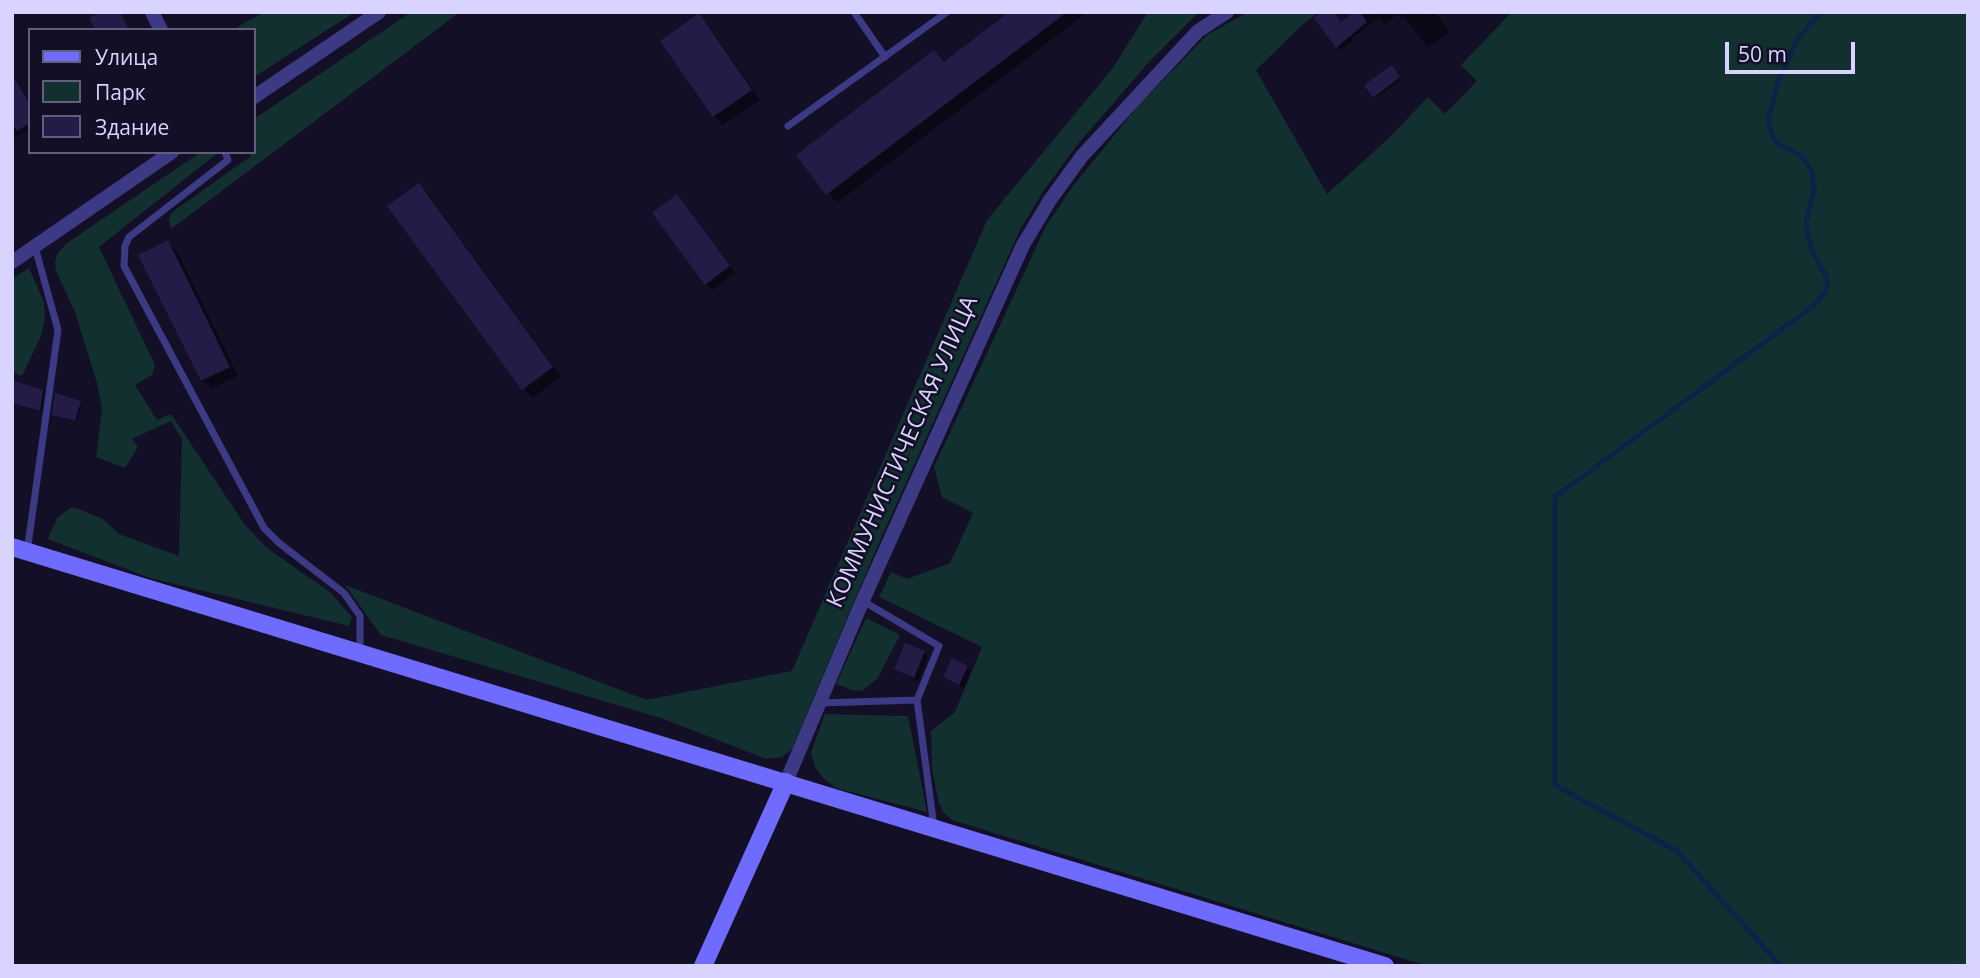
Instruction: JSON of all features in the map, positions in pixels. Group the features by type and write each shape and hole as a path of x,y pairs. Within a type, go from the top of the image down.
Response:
{"street":[{"path":"152,12 160,28"},
{"path":"256,96 379,12"},
{"name":"КОММУНИСТИЧЕСКАЯ УЛИЦА","path":"703,966 786,782 863,600 1012,270 1049,200 1082,156 1120,113 1198,31 1227,12"},
{"path":"12,262 169,154"},
{"path":"20,550 1385,966"}],"lane":[{"path":"854,12 885,57"},
{"path":"789,126 947,12"},
{"path":"226,154 228,160 129,237 125,246 124,266 264,528 279,543 344,593 360,616 360,652"},
{"path":"20,550 58,330 35,246"},
{"path":"863,600 939,646 916,700 934,827"},
{"path":"820,703 916,700"}],"green space":[{"path":"264,12 355,12 256,76 256,28 236,28"},
{"path":"411,12 460,12 171,229 171,213 251,156 250,154 256,154 256,118"},
{"path":"1148,12 1199,12 1149,62 1078,144 1044,190 1020,230 878,545 792,749 782,757 766,759 664,719 381,635 345,585 647,700 792,671 987,220 1112,69"},
{"path":"1248,12 1319,12 1256,70 1327,194 1389,138 1428,97 1445,114 1477,81 1461,65 1512,12 1968,12 1968,966 1427,966 952,820 944,813 939,803 932,769 931,731 955,712 982,647 879,597 891,572 907,579 950,563 973,513 942,497 934,467 1046,226 1073,186 1137,107 1207,35"},
{"path":"198,154 216,154 99,247 155,365 152,375 135,385 157,420 171,414 245,525 267,548 331,593 352,617 349,626 150,578 48,539 57,518 70,508 76,508 103,519 119,534 179,556 182,439 171,421 132,439 138,447 125,468 96,457 102,410 97,383 75,312 56,271 57,254 67,243"},
{"path":"29,268 44,302 45,319 41,336 22,376 12,372 12,279"},
{"path":"866,618 900,635 878,678 863,690 855,691 836,684"},
{"path":"825,714 908,716 927,812 836,788 824,779 815,767 811,752"}],"building":[{"path":"100,12 120,12 128,28 95,28 89,18"},
{"path":"1009,12 1067,12 826,195 796,155 934,50 944,62"},
{"path":"1321,12 1334,12 1341,22 1354,12 1360,12 1367,22 1336,48 1314,18"},
{"path":"699,13 752,90 713,117 660,41"},
{"path":"1392,65 1400,77 1373,98 1364,85"},
{"path":"12,74 28,101 28,124 17,131 12,124"},
{"path":"419,183 553,367 522,390 387,206"},
{"path":"677,194 730,266 705,285 652,213"},
{"path":"168,240 230,367 201,381 138,255"},
{"path":"12,380 43,390 40,411 12,403"},
{"path":"55,393 81,401 75,421 52,415"},
{"path":"905,643 925,651 914,678 894,669"},
{"path":"952,658 968,666 959,685 943,677"}],"waterway":[{"path":"1781,966 1677,851 1555,785 1555,497 1812,307 1825,293 1827,278 1811,248 1806,221 1814,191 1812,172 1803,157 1779,145 1773,138 1768,119 1778,83 1796,41 1821,12"}]}
